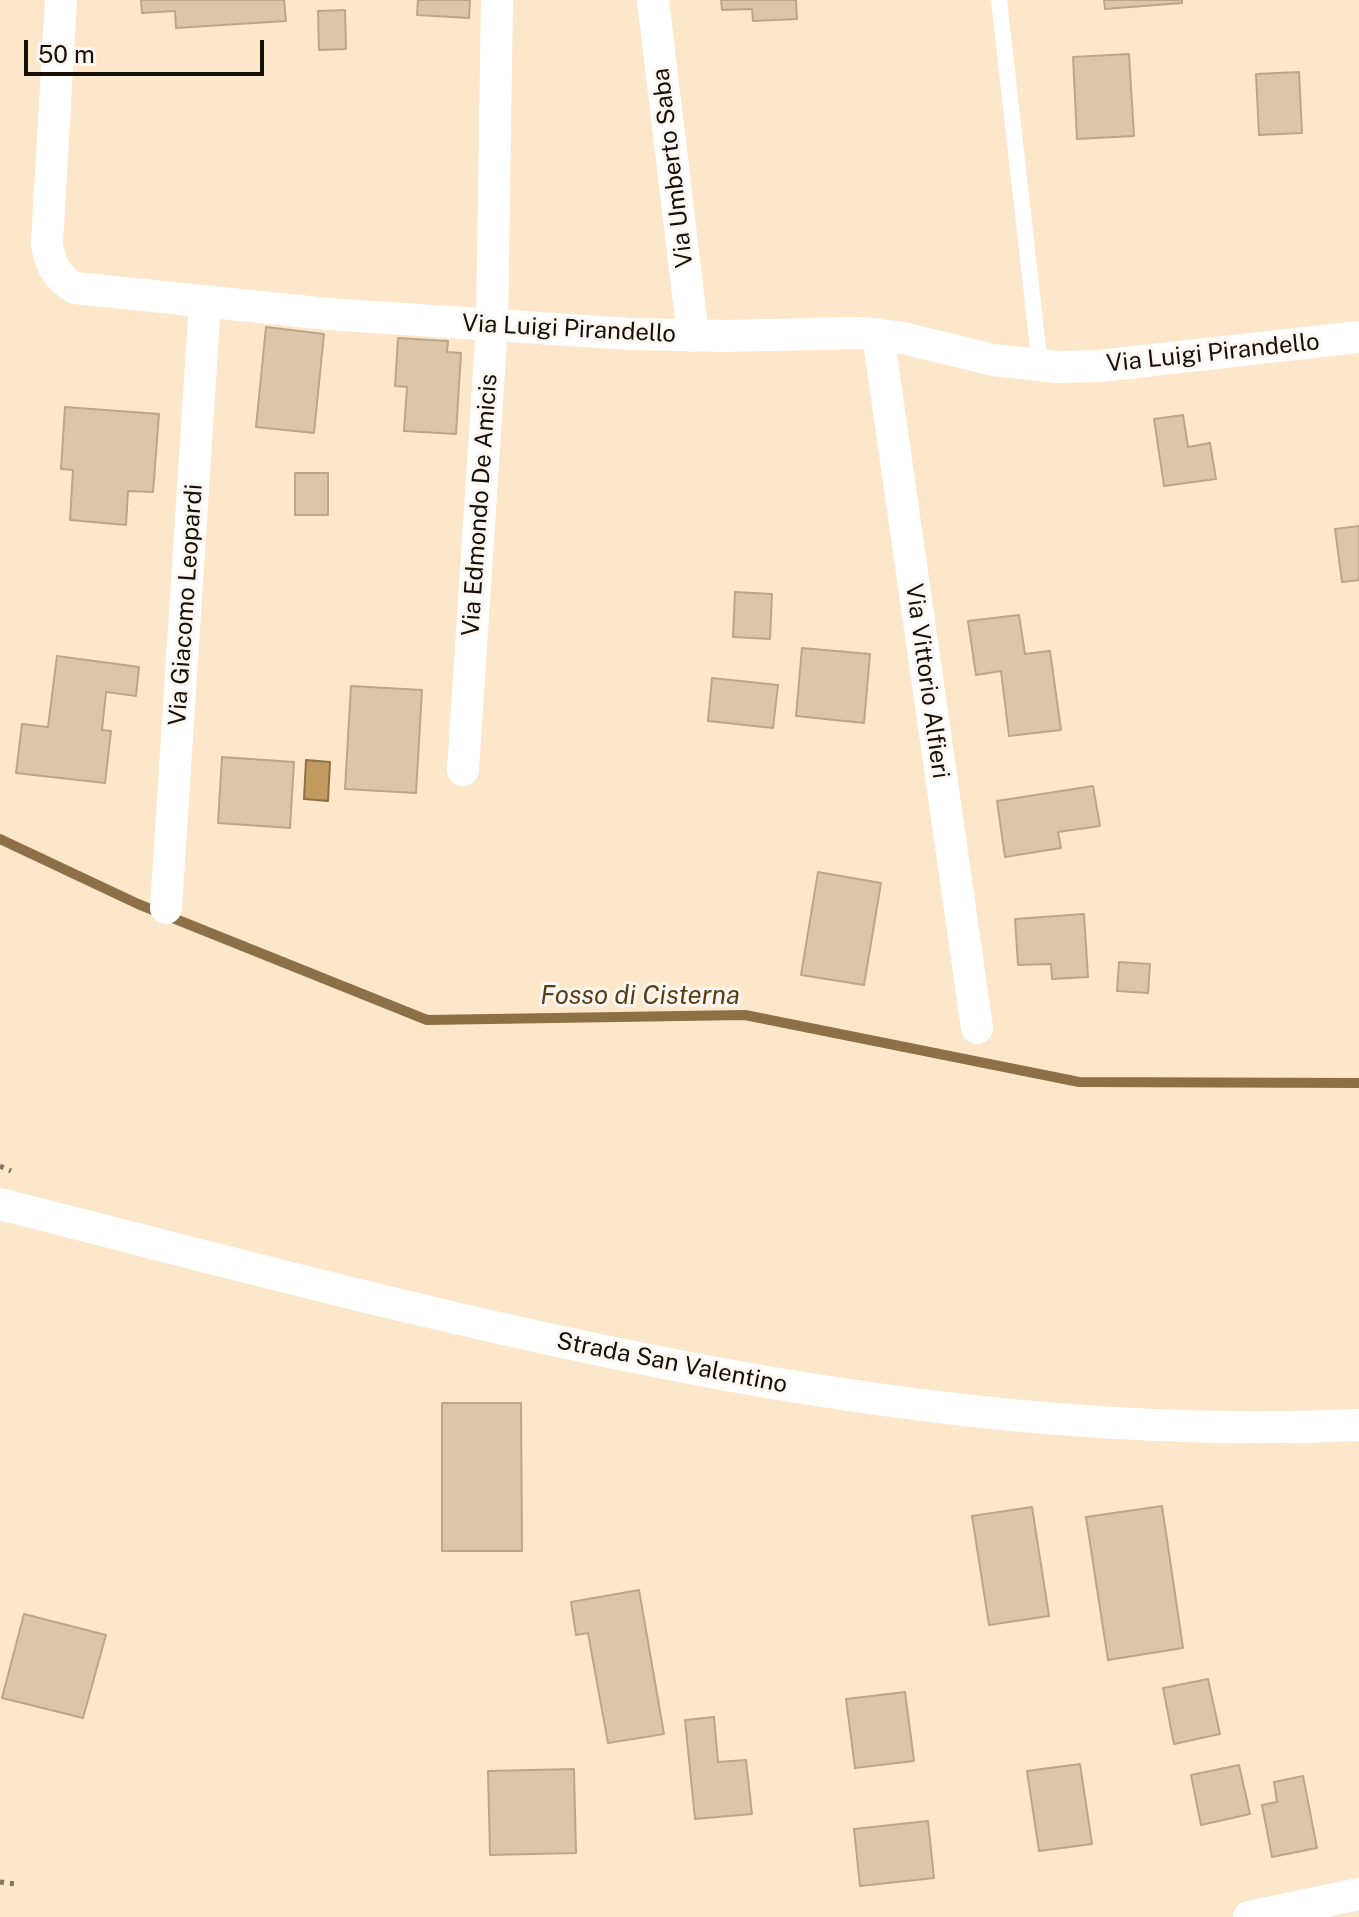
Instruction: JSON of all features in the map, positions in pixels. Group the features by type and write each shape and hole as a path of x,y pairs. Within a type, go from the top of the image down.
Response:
{"street":[{"name":"Via Luigi Pirandello","path":"61,0 47,243 51,263 61,278 75,288 328,314 492,325 693,336 878,334 993,360 1040,366 1100,366 1359,337"},
{"name":"Via Edmondo De Amicis","path":"463,770 492,325 497,0"},
{"name":"Via Umberto Saba","path":"653,0 693,336"},
{"name":"Via Giacomo Leopardi","path":"166,908 205,302"},
{"name":"Via Vittorio Alfieri","path":"878,334 977,1028"},
{"name":"Strada San Valentino","path":"0,1204 491,1326 856,1397 955,1410 1141,1425 1251,1428 1359,1425"},
{"path":"1249,1917 1359,1894"}],"lane":[{"path":"999,0 1040,366"}],"path":[{"path":"0,1166 14,1173"},
{"path":"0,1882 16,1884"}],"shaded area":[{"path":"306,760 330,762 328,801 304,799"}],"building":[{"path":"141,0 284,0 286,21 176,28 175,11 142,13"},
{"path":"418,0 470,0 469,18 417,15"},
{"path":"721,0 796,0 797,19 753,21 752,9 722,10"},
{"path":"1104,0 1182,0 1182,3 1105,9"},
{"path":"345,10 346,49 319,50 318,11"},
{"path":"1129,54 1134,136 1077,139 1073,57"},
{"path":"1299,72 1302,133 1259,135 1256,74"},
{"path":"266,327 324,334 314,433 256,427"},
{"path":"398,338 448,341 447,352 461,353 456,434 404,431 407,387 395,386"},
{"path":"65,407 159,414 153,492 128,491 126,525 70,520 73,470 61,469"},
{"path":"1183,415 1188,447 1210,443 1216,479 1164,486 1154,419"},
{"path":"295,473 328,473 328,515 295,515"},
{"path":"1359,526 1359,580 1342,582 1335,529"},
{"path":"735,592 772,594 770,639 733,637"},
{"path":"1019,615 1025,654 1050,651 1061,730 1009,736 1001,671 976,675 968,621"},
{"path":"802,648 870,654 864,723 796,716"},
{"path":"57,656 139,667 136,696 106,692 102,730 111,731 105,783 16,773 22,724 48,727"},
{"path":"712,678 778,685 773,728 708,721"},
{"path":"351,686 422,690 416,793 345,789"},
{"path":"222,757 294,762 290,828 218,823"},
{"path":"1093,786 1100,826 1058,832 1061,848 1005,857 997,801"},
{"path":"818,872 881,883 864,985 801,975"},
{"path":"1084,914 1088,977 1052,979 1051,964 1018,965 1015,919"},
{"path":"1119,962 1150,964 1148,993 1117,991"},
{"path":"442,1403 521,1403 522,1551 442,1551"},
{"path":"1162,1506 1183,1648 1108,1660 1086,1517"},
{"path":"1032,1507 1049,1616 989,1625 972,1516"},
{"path":"639,1590 664,1734 608,1743 588,1633 576,1635 571,1602"},
{"path":"24,1614 106,1635 83,1718 2,1698"},
{"path":"1208,1679 1220,1734 1174,1744 1163,1688"},
{"path":"905,1692 914,1761 855,1768 846,1699"},
{"path":"714,1717 718,1762 746,1760 752,1814 695,1819 685,1720"},
{"path":"1080,1764 1092,1844 1039,1851 1027,1771"},
{"path":"1239,1765 1250,1814 1201,1825 1191,1775"},
{"path":"574,1769 576,1853 490,1855 488,1771"},
{"path":"1303,1776 1317,1848 1272,1857 1262,1805 1277,1802 1274,1782"},
{"path":"928,1821 934,1878 860,1886 854,1829"}],"waterway":[{"name":"Fosso di Cisterna","path":"0,839 138,904 427,1020 745,1015 1079,1082 1359,1083"}]}
